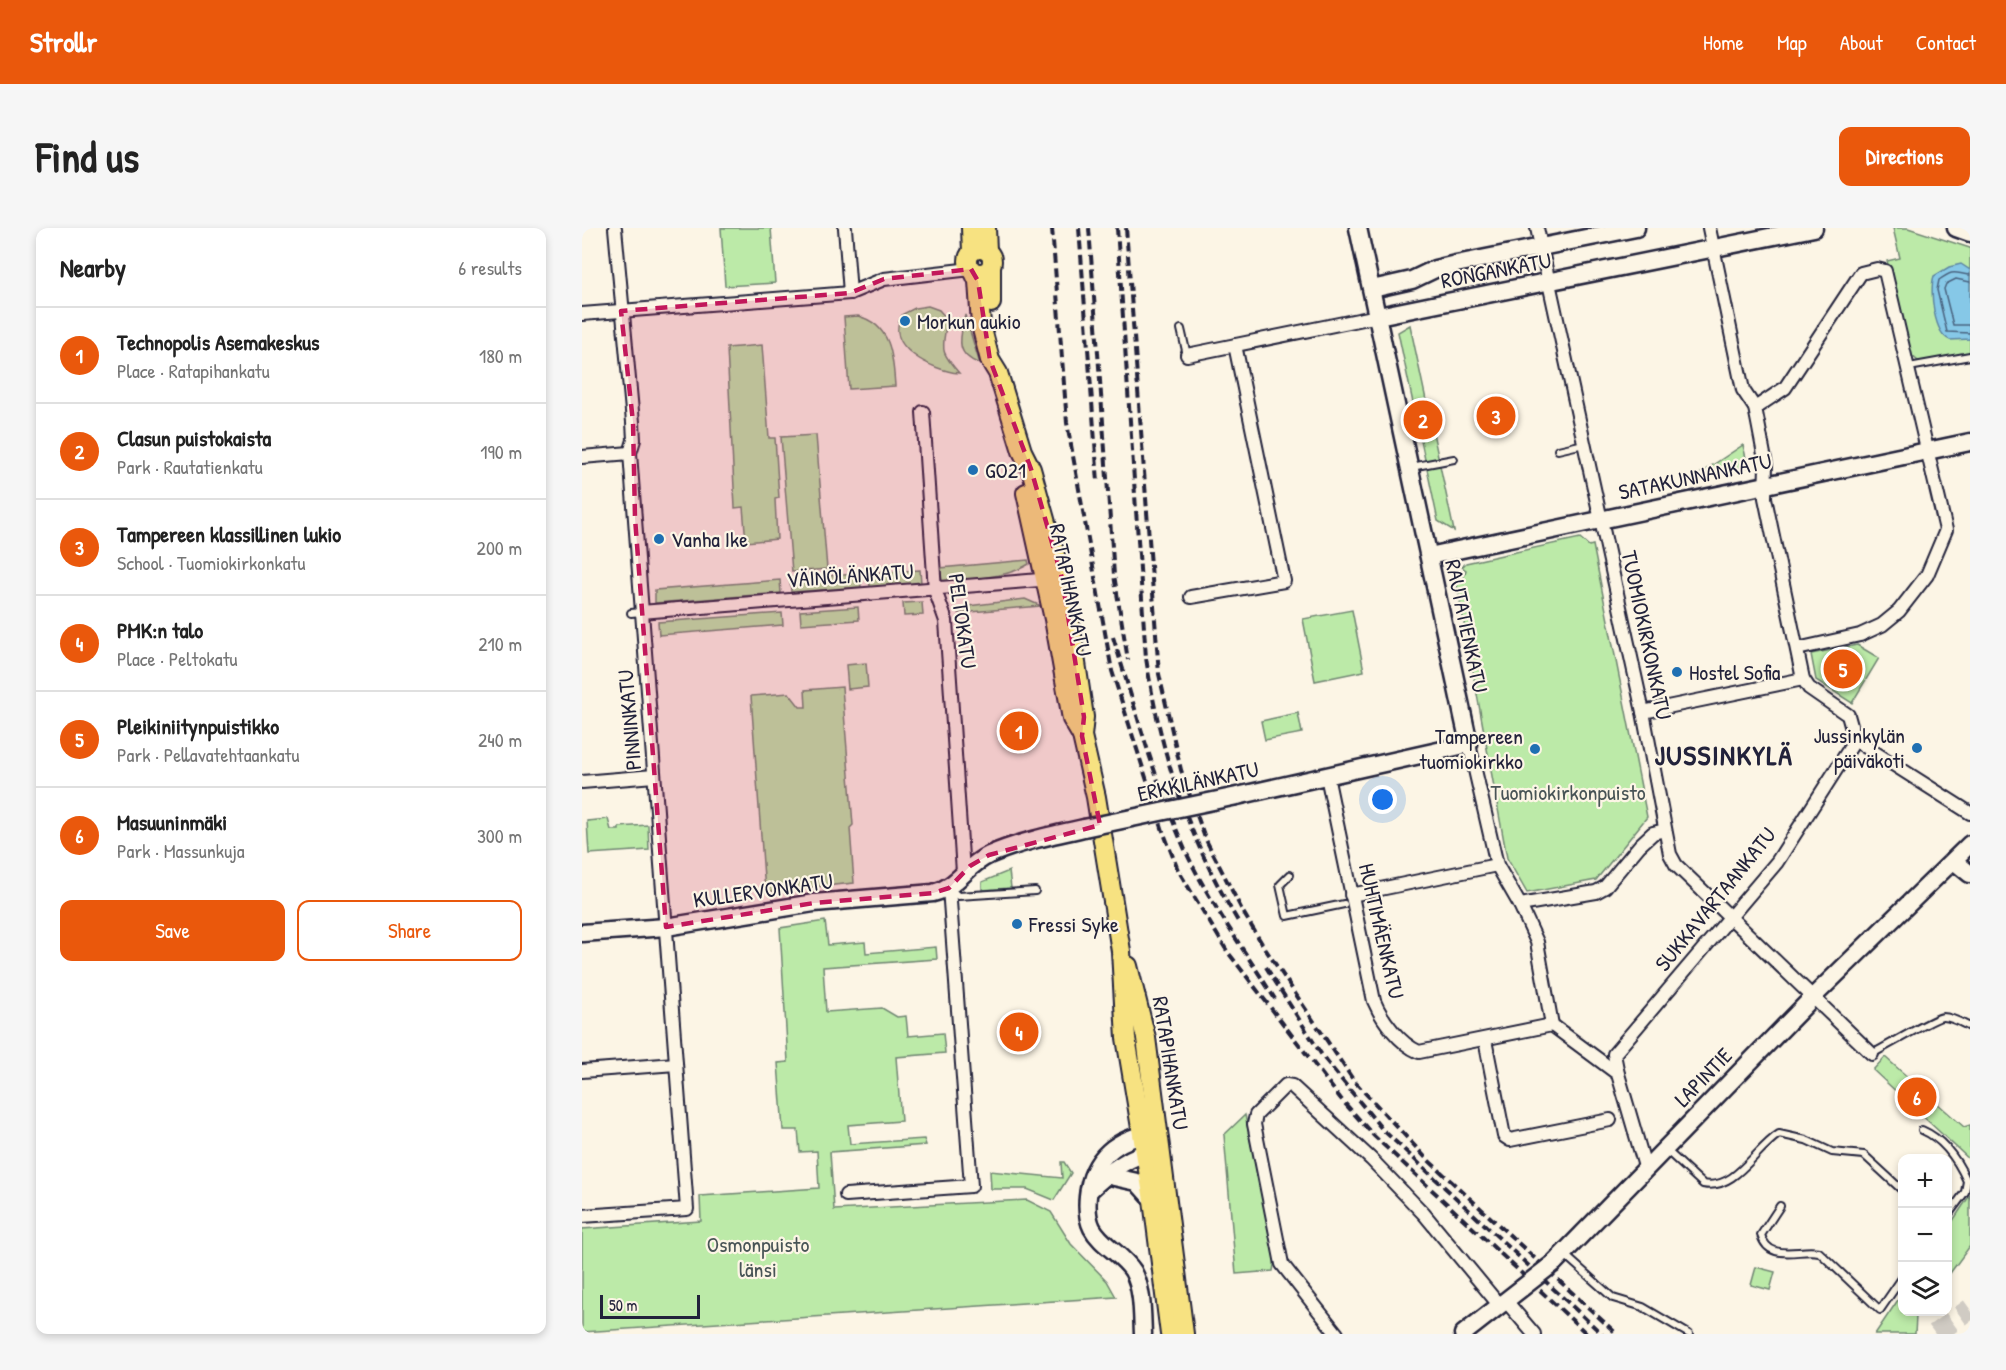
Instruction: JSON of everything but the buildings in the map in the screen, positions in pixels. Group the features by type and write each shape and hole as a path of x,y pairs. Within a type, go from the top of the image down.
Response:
{"main road":[{"name":"RATAPIHANKATU","path":"971,228 977,262 985,344 990,360 998,373 1022,451 1034,478 1053,579 1084,717 1082,736 1096,797 1120,951 1131,974 1146,1038 1150,1142"},
{"name":"RATAPIHANKATU","path":"977,262 986,228"},
{"name":"RAUTATIENKATU","path":"1358,228 1469,744"},
{"name":"RONGANKATU","path":"1372,289 1412,280 1435,269 1636,228"},
{"name":"RONGANKATU","path":"1378,316 1814,228"},
{"path":"1956,228 1970,233"},
{"name":"SATAKUNNANKATU","path":"1429,556 1970,442"},
{"name":"ERKKILÄNKATU","path":"950,888 963,872 989,855 1030,841 1469,744"},
{"name":"LAPINTIE","path":"1463,1334 1559,1258 1814,996 1969,848"},
{"path":"1954,861 1970,874"},
{"name":"KULLERVONKATU","path":"582,933 666,927 813,903 922,895 950,888"},
{"path":"1089,1191 1105,1175 1150,1142"},
{"path":"1143,1334 1138,1283 1125,1263 1092,1229 1087,1205 1096,1166 1106,1153 1150,1142"},
{"path":"1150,1142 1153,1200 1170,1334"},
{"path":"1150,1142 1184,1334"},
{"path":"1105,1175 1137,1182 1153,1200"}],"street":[{"name":"PINNINKATU","path":"582,1216 687,1209 654,776 636,613 627,464 634,440 615,228"},
{"path":"845,228 850,293"},
{"name":"TUOMIOKIRKONKATU","path":"1538,228 1643,712 1670,854 1676,865 1872,1054"},
{"path":"1709,228 1743,390 1755,408 1766,465 1765,498 1803,679 1809,688 1848,715 1855,740 1970,813"},
{"path":"582,314 850,293 884,279 950,272 977,262"},
{"path":"1755,408 1785,388 1861,273 1881,269 1887,273 1946,530 1927,575 1914,595 1882,625 1860,635 1797,649"},
{"name":"RONGANKATU","path":"1187,355 1378,316"},
{"path":"1191,597 1284,581 1235,345"},
{"name":"PELTOKATU","path":"923,412 935,590 946,621 963,872"},
{"path":"582,457 627,464"},
{"name":"VÄINÖLÄNKATU","path":"636,613 1053,579"},
{"path":"1643,712 1803,679"},
{"name":"SUKKAVARTAANKATU","path":"1618,1074 1614,1054 1777,862 1855,740"},
{"name":"RAUTATIENKATU","path":"1469,744 1497,865 1520,905 1540,954 1552,1025"},
{"path":"582,782 654,776"},
{"name":"HUHTIMÄENKATU","path":"1327,776 1347,899 1374,1001 1378,1010 1408,1047 1419,1052 1552,1025"},
{"path":"1520,905 1596,892 1605,887 1653,833 1665,830"},
{"path":"1347,899 1497,865"},
{"path":"846,1195 972,1186 950,888"},
{"path":"1552,1025 1618,1074 1646,1170"},
{"path":"1485,1040 1504,1136 1510,1140 1610,1120"},
{"path":"582,1071 676,1064"},
{"path":"1337,1334 1282,1264 1254,1124 1256,1115 1286,1085 1292,1086 1371,1159 1424,1214 1503,1304 1534,1334"}],"lane":[{"path":"1181,329 1187,355"},
{"path":"1909,367 1970,356"},
{"path":"1558,450 1584,444"},
{"path":"1409,468 1454,459"},
{"path":"1290,875 1280,885 1287,916 1347,899"},
{"path":"950,888 958,896 1035,891"},
{"path":"1872,1054 1916,1032 1935,1018 1943,1017 1970,1027"},
{"path":"1922,1130 1933,1135 1950,1152 1967,1181 1965,1192 1952,1209"},
{"path":"1665,1149 1703,1184 1711,1186 1734,1175 1767,1142 1779,1134 1806,1140 1832,1152 1864,1155 1898,1186"},
{"path":"1779,1206 1761,1235 1764,1243 1772,1250 1784,1254 1810,1250 1819,1252 1880,1310 1898,1284"},
{"path":"1559,1258 1613,1298 1643,1307 1689,1334"}],"highlighted area":[{"path":"971,269 978,281 990,360 1031,469 1062,578 1084,717 1082,736 1100,825 989,855 970,866 949,888 933,893 814,903 666,927 635,518 633,422 621,311 850,293 884,279"}],"green space":[{"path":"721,228 771,228 775,283 725,286"},
{"path":"1893,228 1908,228 1970,248 1970,354 1937,361 1918,361 1910,354 1887,261 1900,258"},
{"path":"928,306 939,310 947,319 945,354 959,373 924,362 904,346 899,336 898,326 903,314 915,308"},
{"path":"965,315 980,364 966,356 961,345"},
{"path":"858,316 869,320 884,334 891,353 895,386 849,389 844,317"},
{"path":"1410,325 1454,531 1438,521 1398,332"},
{"path":"762,345 769,438 775,438 779,498 775,499 777,539 746,542 743,507 735,508 727,348"},
{"path":"816,435 827,569 792,572 781,437"},
{"path":"1743,445 1748,467 1703,476 1701,473"},
{"name":"Tuomiokirkonpuisto","path":"1580,538 1589,546 1593,545 1647,817 1596,880 1527,893 1507,858 1457,585 1460,579 1463,579 1466,570 1462,567 1466,563"},
{"path":"1028,560 1029,564 1009,573 942,582 940,568"},
{"path":"920,570 921,583 870,587 869,573"},
{"path":"860,574 861,587 791,592 790,578"},
{"path":"780,580 781,593 655,603 655,590"},
{"path":"1025,599 1041,606 959,613 968,606"},
{"path":"922,602 923,615 904,616 903,603"},
{"path":"858,607 859,620 801,624 800,611"},
{"path":"1352,610 1364,671 1315,681 1303,619"},
{"path":"782,613 783,625 659,635 658,622"},
{"path":"1857,645 1879,658 1852,703 1816,680 1811,654"},
{"path":"866,663 868,687 848,689 846,665"},
{"path":"842,687 853,825 850,828 854,883 765,892 751,696 789,693 800,707 806,707 805,690"},
{"path":"1298,713 1302,733 1265,740 1261,721"},
{"path":"608,819 611,830 619,830 619,827 648,825 649,850 589,854 587,821"},
{"path":"1009,871 1011,888 982,890 982,882"},
{"name":"Osmonpuisto länsi","path":"825,921 828,945 865,942 866,953 936,947 937,959 823,967 826,1012 882,1008 897,1017 906,1016 908,1036 943,1033 945,1053 896,1057 901,1121 848,1125 850,1144 924,1139 926,1145 830,1152 834,1210 1027,1200 1051,1212 1071,1244 1107,1281 1116,1297 582,1332 582,1229 701,1221 700,1196 819,1188 817,1151 800,1152 798,1130 783,1130 778,1063 788,1062 780,928"},
{"path":"1885,1057 1964,1127 1970,1125 1970,1160 1873,1070"},
{"path":"1245,1115 1275,1259 1273,1271 1236,1274 1224,1135"},
{"path":"1061,1162 1064,1162 1071,1173 1054,1200 1027,1189 991,1189 990,1171 1062,1178"},
{"path":"1970,1195 1970,1246 1952,1271 1952,1262 1952,1222"},
{"path":"1756,1267 1775,1272 1770,1290 1751,1285"},
{"path":"1898,1300 1898,1316 1916,1316 1915,1334 1875,1334"}],"water":[{"path":"1961,264 1970,270 1970,339 1950,340 1940,330 1934,311 1932,291 1934,276 1949,267"}],"tunnel":[{"path":"1935,1334 1970,1309"}],"railway":[{"path":"1052,228 1067,423 1112,671 1163,831 1178,870 1227,951 1341,1099 1374,1136 1587,1334"},
{"path":"1079,228 1098,482"},
{"path":"1089,228 1114,575 1128,660"},
{"path":"1117,228 1146,658 1152,694 1169,763 1191,828 1205,860 1239,923"},
{"path":"1126,228 1159,674 1181,770 1205,838 1243,912 1264,947 1354,1081 1426,1158 1617,1334"},
{"path":"1113,637 1156,774 1187,854 1217,910 1275,999"},
{"path":"1266,967 1323,1057 1382,1129 1602,1334"}],"place":[{"name":"Morkun aukio","path":"905,321"},
{"name":"Tampereen klassillinen lukio","path":"1496,416"},
{"name":"Clasun puistokaista","path":"1423,420"},
{"name":"GO21","path":"973,470"},
{"name":"Vanha Ike","path":"659,539"},
{"name":"Pleikiniitynpuistikko","path":"1843,669"},
{"name":"Hostel Sofia","path":"1677,672"},
{"name":"Technopolis Asemakeskus","path":"1019,731"},
{"name":"Jussinkylän päiväkoti","path":"1917,748"},
{"name":"Tampereen tuomiokirkko","path":"1535,749"},
{"name":"Fressi Syke","path":"1017,924"},
{"name":"PMK:n talo","path":"1019,1032"},
{"name":"Masuuninmäki","path":"1917,1097"}],"district":[{"name":"JUSSINKYLÄ","path":"1724,755"}]}
